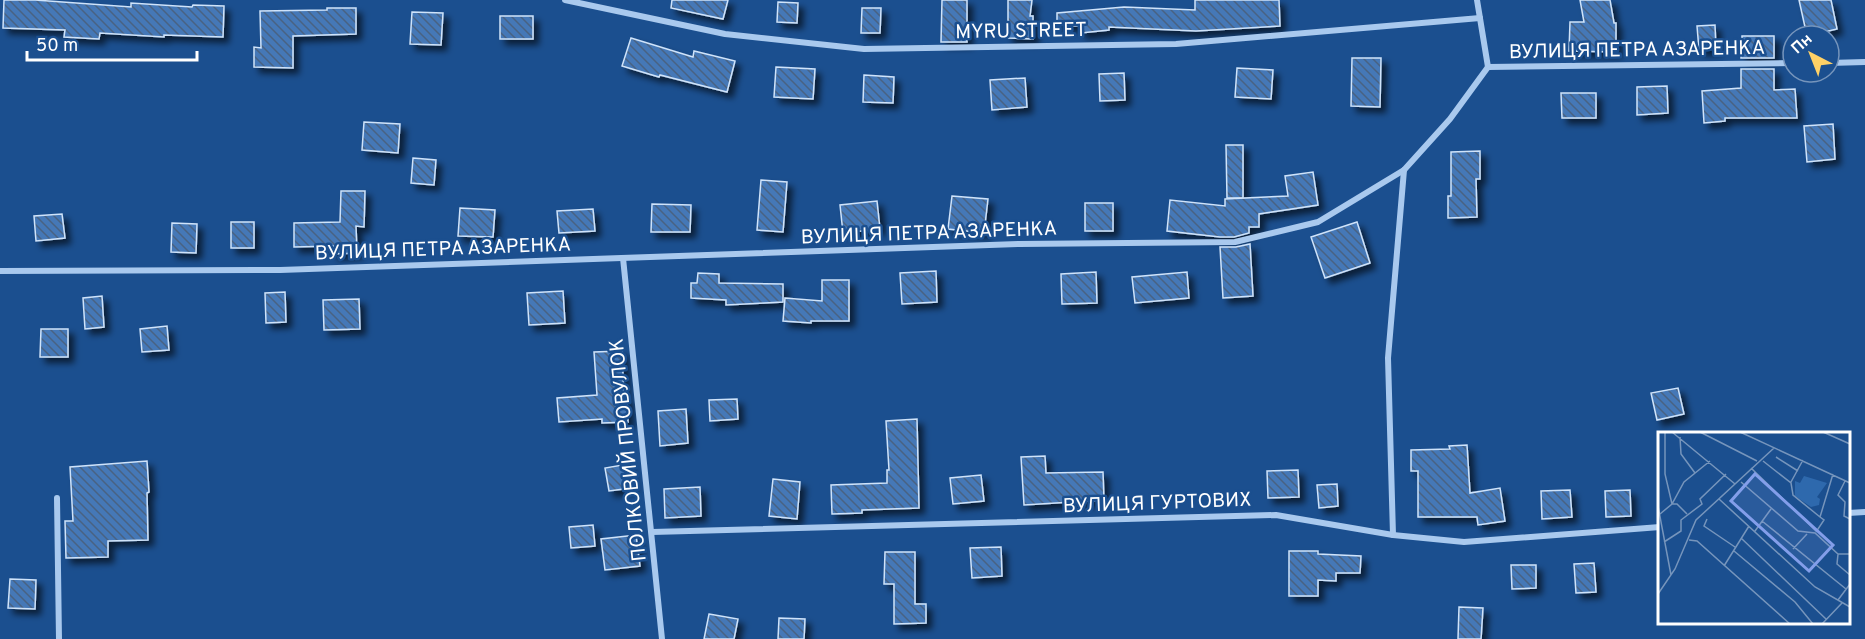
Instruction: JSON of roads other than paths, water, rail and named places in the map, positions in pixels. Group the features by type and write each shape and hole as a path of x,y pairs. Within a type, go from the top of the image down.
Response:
{"street":[{"name":"MYRU STREET","path":"565,0 725,34 864,49 1176,44 1480,18"},
{"path":"1477,0 1488,67"},
{"path":"1841,63 1865,62"},
{"name":"ВУЛИЦЯ ПЕТРА АЗАРЕНКА","path":"0,271 280,270 1019,244 1235,242 1318,222 1404,170 1450,119 1488,67 1781,63"},
{"path":"1393,535 1388,358 1404,170"},
{"name":"ПОЛКОВИЙ ПРОВУЛОК","path":"623,258 662,639"},
{"path":"57,498 59,639"},
{"path":"1850,513 1865,512"},
{"name":"ВУЛИЦЯ ГУРТОВИХ","path":"652,532 1276,515 1393,535 1464,542 1658,527"}]}
